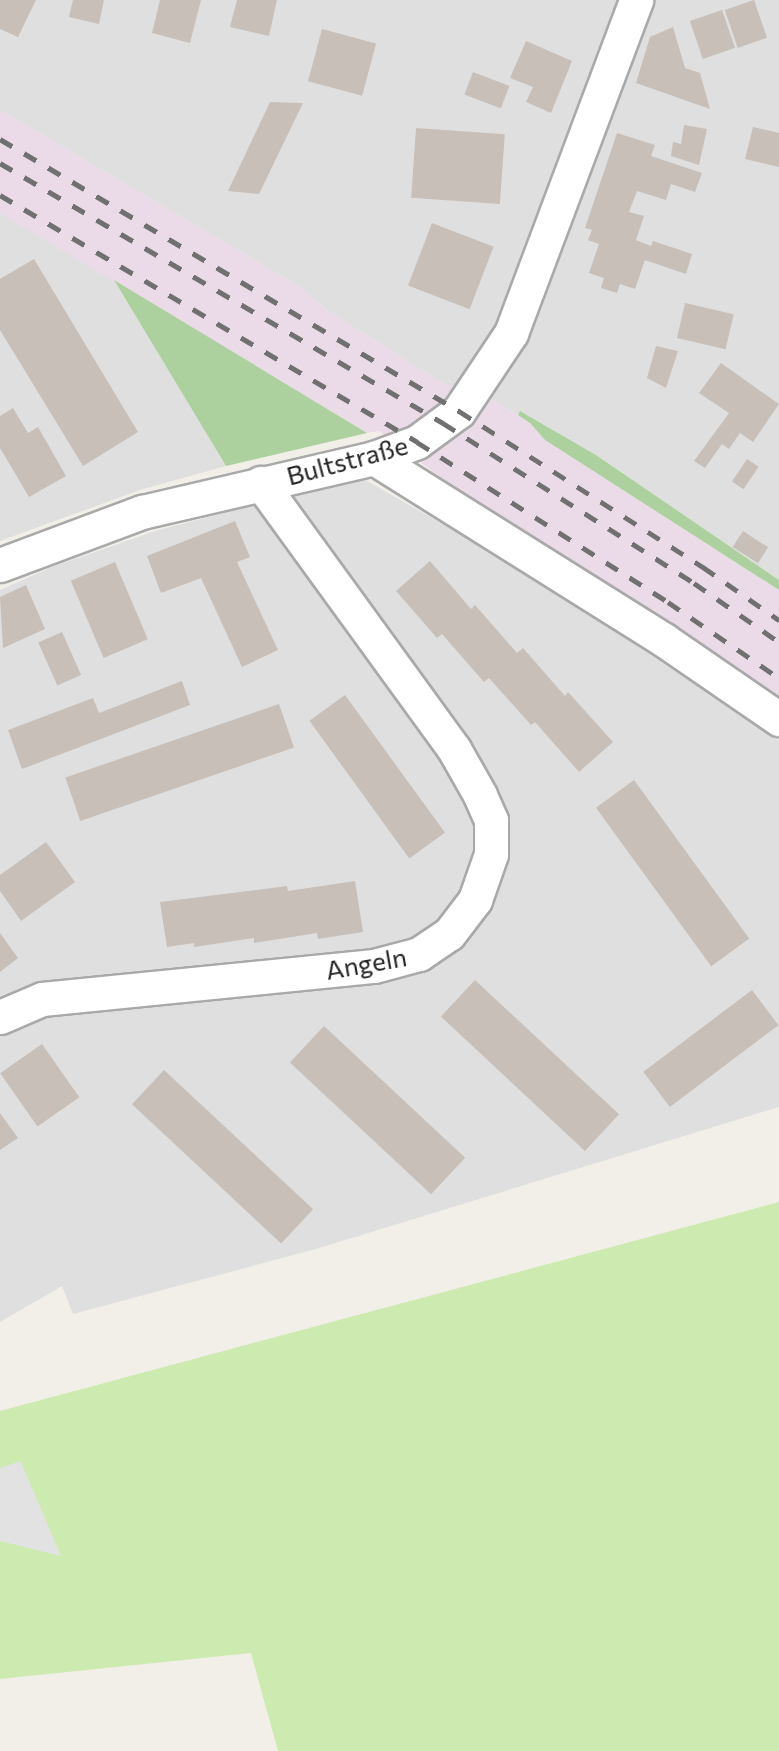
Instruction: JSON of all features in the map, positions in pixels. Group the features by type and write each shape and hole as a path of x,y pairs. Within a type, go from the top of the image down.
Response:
{"street":[{"name":"Bultstraße","path":"0,565 142,512 374,458 417,442 459,411 511,333 636,0"},
{"path":"374,458 664,640 779,719"},
{"name":"Angeln","path":"0,1017 54,998 374,966 419,954 449,933 475,900 491,854 491,820 480,795 454,749 261,483"}],"shaded area":[{"path":"0,0 779,0 779,580 596,455 520,411 518,415 464,384 447,386 327,310 297,285 0,110"},
{"path":"0,110 297,285 327,310 447,386 463,384 518,415 530,423 545,440 779,590 779,696 444,480 379,431 367,433 0,213"},
{"path":"0,213 114,280 226,466 140,490 0,541"},
{"path":"360,477 532,575 779,741 779,1107 316,1249 73,1314 62,1286 0,1322 0,590 52,567 155,531"},
{"path":"21,1461 61,1556 0,1541 0,1468"}],"green space":[{"path":"114,280 367,433 226,466"},
{"path":"520,411 596,455 779,580 779,590 545,440 530,423 518,415"},
{"path":"779,1202 779,1751 278,1751 251,1653 0,1679 0,1411"}],"building":[{"path":"0,0 36,0 18,37 0,29"},
{"path":"73,0 104,0 99,24 69,17"},
{"path":"160,0 201,0 190,43 152,33"},
{"path":"237,0 277,0 269,36 230,27"},
{"path":"754,0 767,38 738,48 725,10"},
{"path":"722,10 735,48 703,59 690,21"},
{"path":"673,27 685,68 700,73 710,109 636,83 650,37"},
{"path":"322,29 376,43 362,96 308,81"},
{"path":"526,41 572,61 551,113 526,102 533,87 510,78"},
{"path":"473,72 509,86 501,108 464,94"},
{"path":"270,102 303,103 259,194 228,191"},
{"path":"684,125 707,129 699,165 671,156 673,142 681,144"},
{"path":"753,127 779,133 779,167 745,159"},
{"path":"416,128 505,134 500,204 411,198"},
{"path":"617,133 655,145 651,156 702,173 695,192 671,184 666,200 637,191 629,212 644,216 636,240 651,246 653,241 692,254 686,274 645,260 635,289 620,284 617,293 601,288 604,278 589,273 599,244 588,240 592,230 585,228"},
{"path":"432,223 494,247 470,309 408,286"},
{"path":"34,259 138,432 83,466 0,330 0,279"},
{"path":"685,303 734,314 726,349 677,338"},
{"path":"656,346 678,351 666,388 647,378"},
{"path":"721,363 779,404 753,442 740,433 729,449 722,444 705,468 694,461 729,413 699,393"},
{"path":"13,408 28,433 38,427 66,476 29,497 0,448 0,416"},
{"path":"747,459 759,467 744,489 732,481"},
{"path":"235,521 250,557 237,562 278,650 242,667 201,578 161,593 147,556"},
{"path":"743,531 768,547 758,563 733,547"},
{"path":"430,561 471,609 475,605 517,653 523,648 565,696 568,692 613,742 579,772 535,722 531,725 489,678 484,682 442,634 437,638 396,591"},
{"path":"115,562 148,639 104,658 71,581"},
{"path":"26,585 45,629 3,648 0,597"},
{"path":"62,632 81,675 57,686 38,643"},
{"path":"182,681 190,705 22,769 8,730 93,698 99,713"},
{"path":"345,695 445,833 409,858 309,721"},
{"path":"279,704 294,747 80,821 65,778"},
{"path":"634,780 749,939 711,966 596,808"},
{"path":"46,842 75,882 21,921 0,891 0,875"},
{"path":"355,881 363,932 318,939 317,933 254,943 254,938 194,947 194,943 167,947 160,902 287,886 288,891"},
{"path":"0,933 18,958 0,972"},
{"path":"475,980 619,1114 585,1151 441,1017"},
{"path":"752,990 778,1025 670,1107 643,1072"},
{"path":"324,1026 465,1158 431,1194 290,1063"},
{"path":"42,1044 79,1097 38,1126 0,1073"},
{"path":"164,1070 313,1209 281,1244 132,1104"},
{"path":"0,1113 18,1138 0,1150"}],"railway":[{"path":"0,139 459,411 703,567 779,620"},
{"path":"0,163 443,423 694,583 779,642"},
{"path":"0,195 417,442 668,602 779,678"}]}
